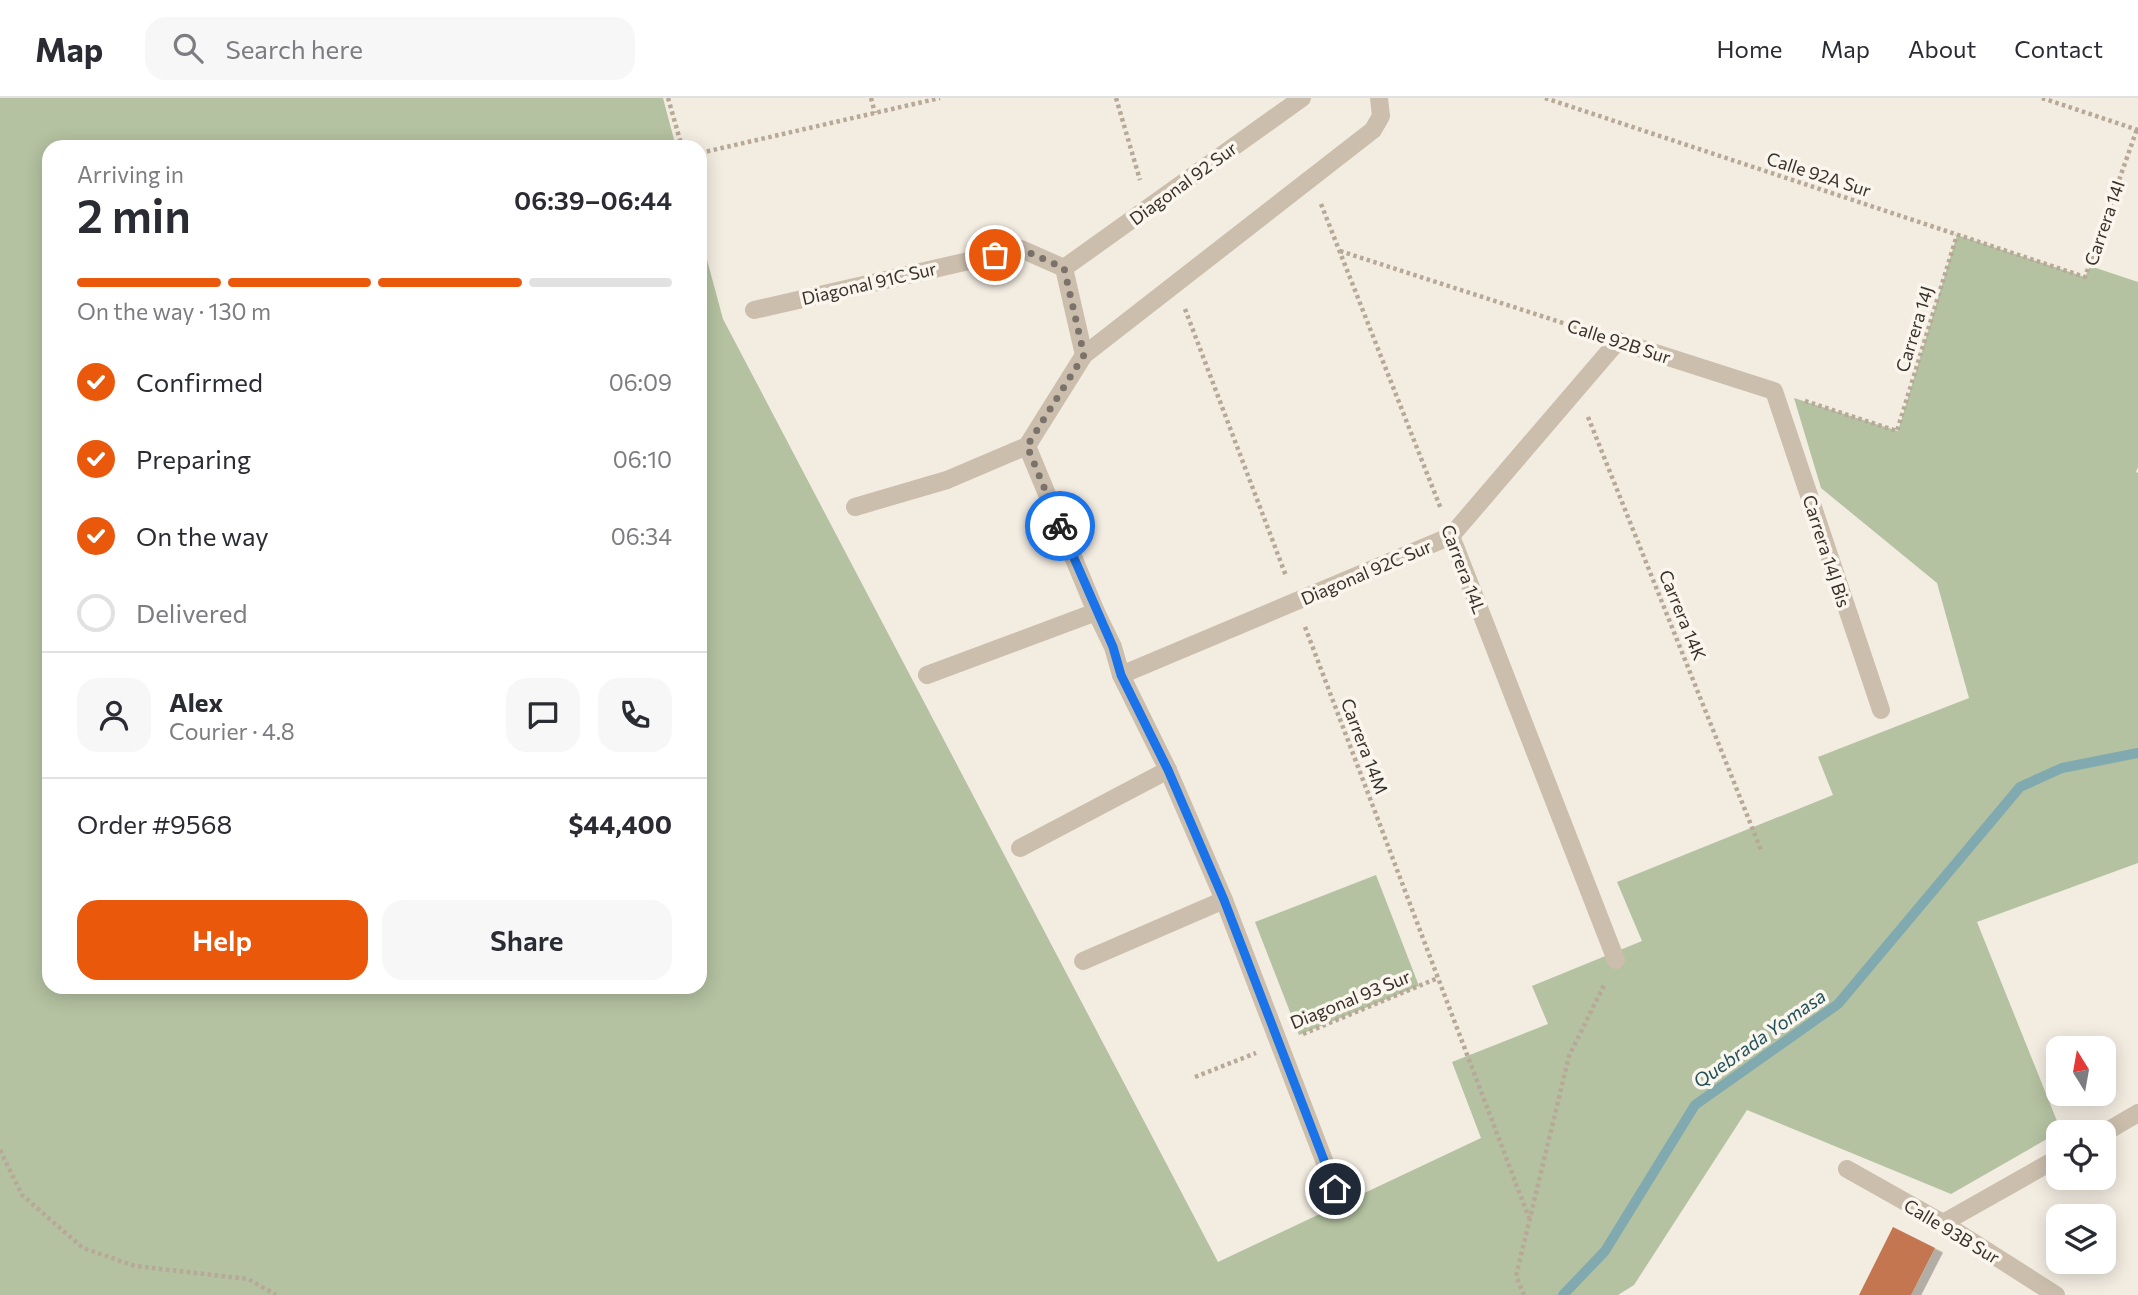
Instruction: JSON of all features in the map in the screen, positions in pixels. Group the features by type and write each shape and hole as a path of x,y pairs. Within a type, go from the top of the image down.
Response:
{"street":[{"path":"855,507 947,480 1027,446 1084,355 1373,130 1381,116 1379,98"},
{"name":"Diagonal 92 Sur","path":"1064,268 1299,99"},
{"name":"Diagonal 91C Sur","path":"754,310 1021,249 1064,268"},
{"path":"1064,268 1084,355"},
{"name":"Diagonal 92C Sur","path":"1121,675 1451,536 1578,391 1618,341"},
{"name":"Calle 92B Sur","path":"1618,341 1774,391"},
{"name":"Carrera 14J Bis","path":"1774,391 1881,710"},
{"path":"1027,446 1113,647 1121,675 1168,770 1224,900 1335,1189"},
{"name":"Carrera 14L","path":"1451,536 1616,960"},
{"path":"926,675 1096,612"},
{"path":"1020,848 1168,770"},
{"path":"1083,961 1224,900"},
{"path":"2116,1126 2138,1113"},
{"path":"1943,1223 2046,1165"},
{"name":"Calle 93B Sur","path":"1847,1169 1943,1223 2056,1295"}],"path":[{"path":"668,98 680,140"},
{"path":"871,98 875,113"},
{"path":"707,151 940,98"},
{"path":"1116,98 1148,208"},
{"name":"Calle 92A Sur","path":"1545,98 2085,277"},
{"path":"2042,98 2137,130"},
{"name":"Carrera 14I","path":"2085,277 2137,130"},
{"name":"Carrera 14L","path":"1311,178 1451,536"},
{"name":"Carrera 14J","path":"1774,391 1898,431 1957,235"},
{"name":"Calle 92B Sur","path":"1340,251 1618,341"},
{"name":"Carrera 14M","path":"1175,284 1529,1218"},
{"name":"Carrera 14K","path":"1578,391 1761,850"},
{"path":"1524,1295 1516,1276 1569,1056 1616,960"},
{"name":"Diagonal 93 Sur","path":"1195,1077 1438,978"},
{"path":"0,1150 22,1195 83,1248 135,1266 248,1279 276,1295"}],"green space":[{"path":"0,98 663,98 674,140 42,140 42,994 707,994 707,260 723,319 1218,1262 1481,1138 1452,1062 1548,1024 1532,986 1642,941 1617,882 1833,795 1818,757 1969,698 1937,583 1821,488 1794,398 1898,431 1957,235 2085,277 2090,266 2138,282 2138,863 1977,922 2046,1094 2046,1106 2051,1106 2057,1120 2046,1120 2046,1140 1951,1194 1747,1110 1634,1285 1618,1295 0,1295"},
{"path":"1376,875 1419,986 1299,1035 1255,922"}],"building":[{"path":"1893,1227 1935,1248 1911,1295 1859,1295"}],"waterway":[{"name":"Quebrada Yomasa","path":"1563,1295 1605,1251 1695,1105 1838,1004 2020,787 2062,768 2138,753"}],"way so far":[{"path":"995,255 1021,249 1064,268 1084,355 1027,446 1060,526"}],"route":[{"path":"1060,526 1113,647 1121,675 1168,770 1224,900 1335,1189"}]}
